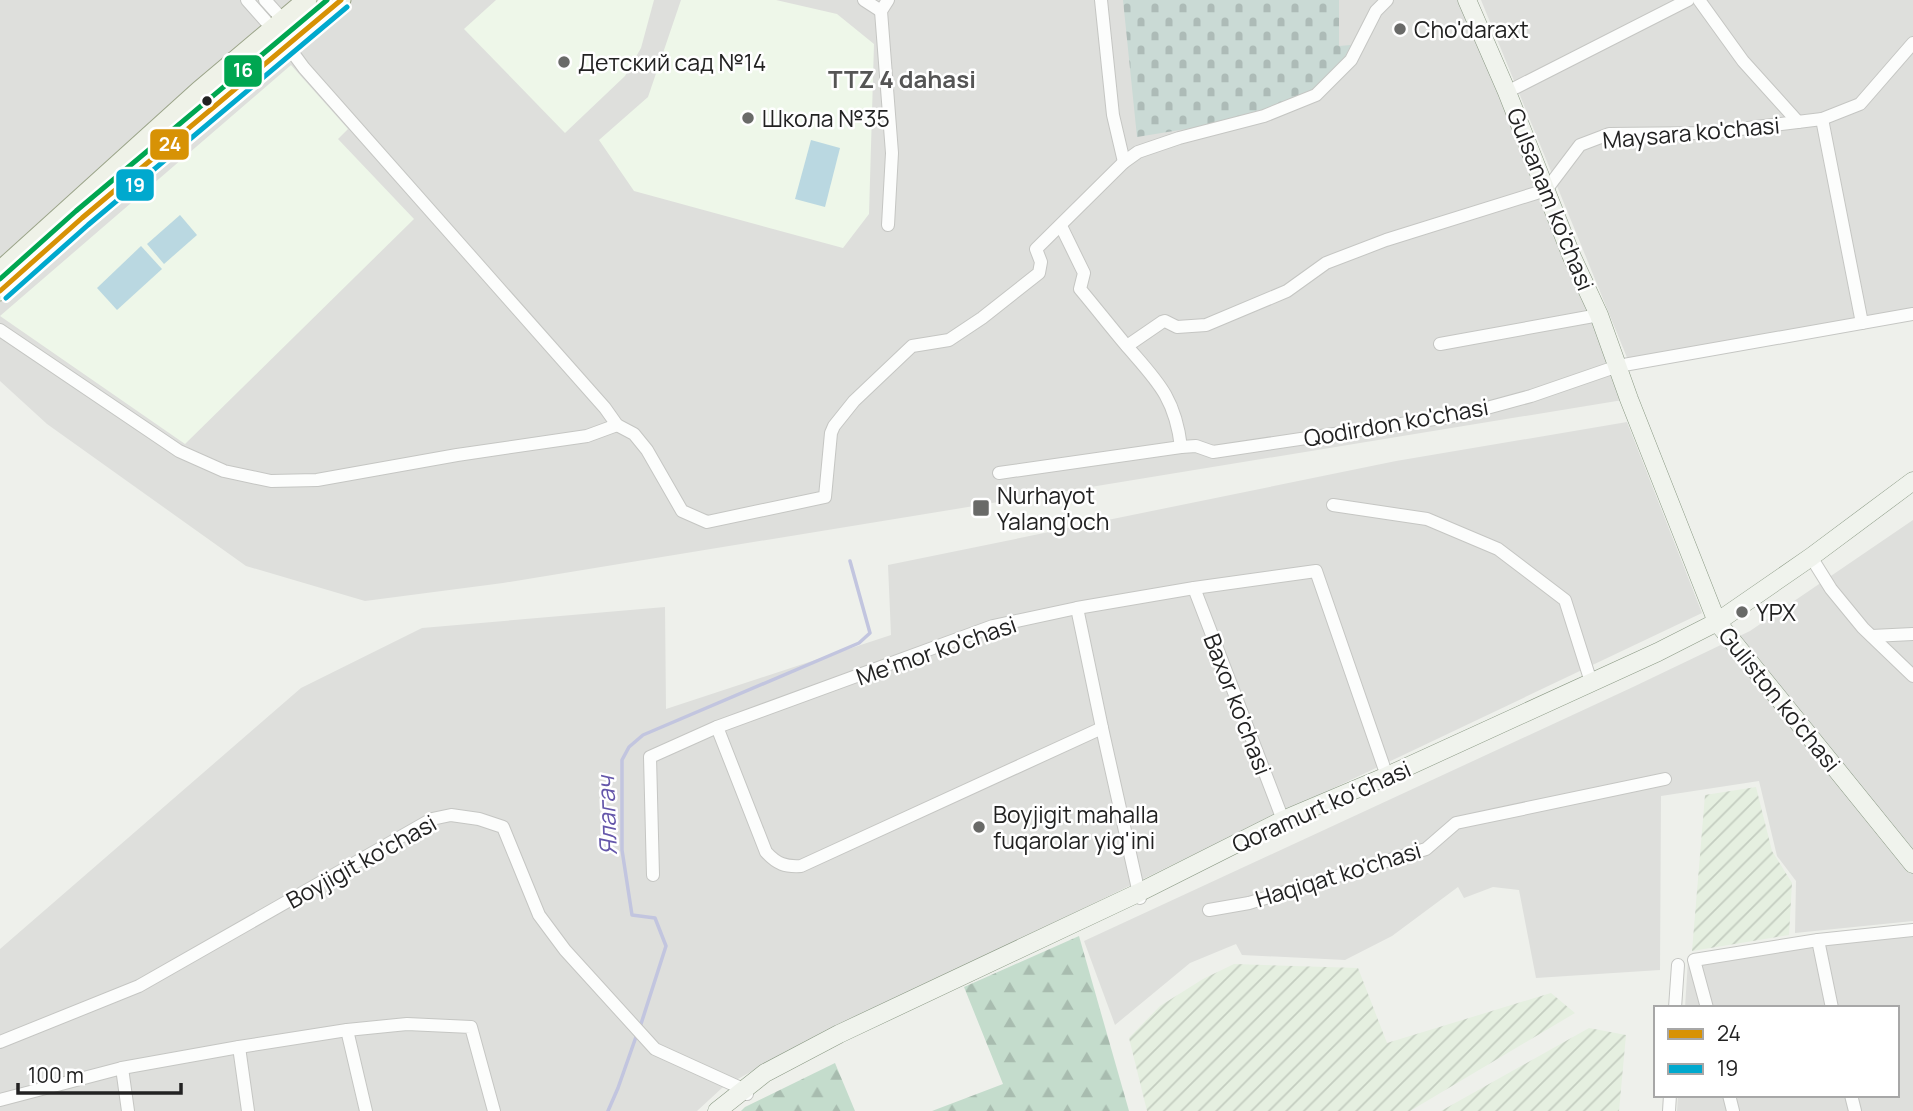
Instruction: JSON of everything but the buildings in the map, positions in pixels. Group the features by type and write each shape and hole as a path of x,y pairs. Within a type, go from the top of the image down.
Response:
{"main road":[{"path":"0,271 189,100 307,0"},
{"path":"0,291 82,218 341,0"},
{"name":"Gulsanam ko'chasi","path":"1467,0 1507,92 1572,257 1599,315 1629,399"},
{"name":"Guliston ko'chasi","path":"1629,399 1719,625 1913,864"},
{"name":"Qoramurt koʻchasi","path":"1813,560 1913,481"},
{"name":"Qoramurt koʻchasi","path":"717,1111 777,1066 827,1040 1139,895 1661,660 1719,625 1913,490"},
{"name":"Qoramurt koʻchasi","path":"1139,895 1283,820 1387,776 1719,625"},
{"name":"Qoramurt koʻchasi","path":"727,1111 745,1092"}],"street":[{"path":"247,0 278,25"},
{"path":"265,0 287,45 304,68 605,408 617,425 634,434 647,450 682,511 707,522 825,497 834,426 854,401 912,346 948,340 982,318 1039,273 1041,262 1036,249 1124,162 1138,152 1179,138 1264,116 1316,95 1351,60 1376,11 1387,0"},
{"path":"864,0 885,5 892,153 888,225"},
{"path":"1101,0 1113,115 1124,162"},
{"path":"1507,92 1688,0"},
{"path":"1699,0 1742,61 1798,122"},
{"name":"Maysara ko'chasi","path":"1546,190 1580,145 1609,134 1707,133 1822,119 1860,104 1912,47"},
{"path":"1822,119 1862,323"},
{"path":"1127,346 1162,322 1177,327 1191,327 1221,320 1287,291 1326,263 1386,240 1546,190"},
{"path":"1061,226 1084,273 1080,289 1153,374 1177,421 1181,447"},
{"name":"Qodirdon ko'chasi","path":"999,473 1181,447 1196,446 1213,452 1461,415 1531,396 1618,366 1913,314"},
{"path":"1440,344 1599,315"},
{"path":"0,330 179,451 224,471 271,481 317,480 457,455 587,436 617,425"},
{"path":"1333,505 1427,519 1498,549 1565,600 1591,682"},
{"path":"1813,560 1839,599 1863,628 1913,676"},
{"name":"Me'mor ko'chasi","path":"653,875 650,757 718,727 993,626 1194,588 1316,572 1387,776"},
{"name":"Baxor ko'chasi","path":"1194,588 1283,820"},
{"path":"1077,608 1139,895"},
{"path":"1872,636 1913,634"},
{"path":"718,727 766,852 775,861 788,867 801,866 1102,728"},
{"name":"Haqiqat ko'chasi","path":"1209,910 1249,902 1426,849 1456,823 1665,779"},
{"name":"Boyjigit ko'chasi","path":"0,1042 139,986 432,819 451,815 479,819 503,827 539,915 565,950 655,1049 745,1092"},
{"path":"1706,1006 1694,960 1818,940 1913,930"},
{"path":"1818,940 1832,1006"},
{"path":"1675,1006 1678,965"},
{"path":"0,1100 122,1068 347,1030 407,1024 471,1027 494,1111"},
{"path":"347,1030 366,1111"},
{"path":"239,1047 248,1111"},
{"path":"122,1068 128,1111"}],"shaded area":[{"path":"0,0 307,0 0,271"},
{"name":"TTZ 4 dahasi","path":"341,0 1467,0 1629,399 503,583 365,601 246,566 47,424 0,381 0,291"},
{"name":"Детский сад №14","path":"496,0 654,0 641,48 625,76 565,133 464,29"},
{"name":"Школа №35","path":"681,0 776,0 837,14 874,44 869,214 843,248 634,191 599,140 648,97"},
{"path":"1481,0 1913,0 1913,316 1628,360"},
{"path":"291,65 348,129 338,139 414,219 185,444 0,316"},
{"path":"811,140 840,148 825,207 795,199"},
{"path":"180,215 197,235 164,264 147,244"},
{"path":"141,246 162,269 117,310 97,288"},
{"path":"1627,422 1702,613 1176,863 761,1066 722,1088 697,1111 0,1111 0,949 301,688 422,628 665,607 666,709 891,635 888,565 1396,461"},
{"path":"1913,520 1913,921 1795,933 1796,881 1777,856 1759,781 1661,796 1660,970 1536,978 1519,890 1493,887 1464,898 1458,887 1392,936 1345,960 1242,955 1236,944 1190,963 1115,1025 1084,941 1750,631"},
{"path":"1913,935 1913,1111 1677,1111 1678,1097 1899,1097 1899,1006 1685,1006 1688,960"}],"green space":[{"path":"1123,0 1339,0 1339,46 1351,45 1340,67 1312,92 1241,120 1137,137"},
{"path":"1756,787 1772,851 1792,883 1789,935 1692,951 1705,795"},
{"path":"1079,936 1129,1111 932,1111 1003,1084 964,987"},
{"path":"1234,964 1358,968 1387,1043 1551,993 1575,1013 1410,1111 1147,1111 1129,1038 1160,1006 1203,979"},
{"path":"1589,1028 1626,1035 1619,1111 1441,1111"},
{"path":"835,1063 855,1111 741,1111 745,1107"}],"waterway":[{"name":"Ялагач","path":"640,1027 666,946 655,918 632,915 622,850 622,760 629,747 643,735 859,643 870,633 850,561"},
{"name":"Ялагач","path":"608,1111 637,1034"}],"transit line":[{"name":"16","path":"0,279 76,211 327,0"},
{"name":"24","path":"0,291 82,218 341,0"},
{"name":"19","path":"6,298 88,225 347,7"}],"place":[{"name":"Cho'daraxt","path":"1400,29"},
{"name":"Детский сад №14","path":"564,62"},
{"name":"Школа №35","path":"748,118"},
{"name":"Nurhayot Yalang'och","path":"981,508"},
{"name":"YPX","path":"1742,612"},
{"name":"Boyjigit mahalla fuqarolar yig'ini","path":"979,827"}],"district":[{"name":"TTZ 4 dahasi","path":"902,78"}]}
